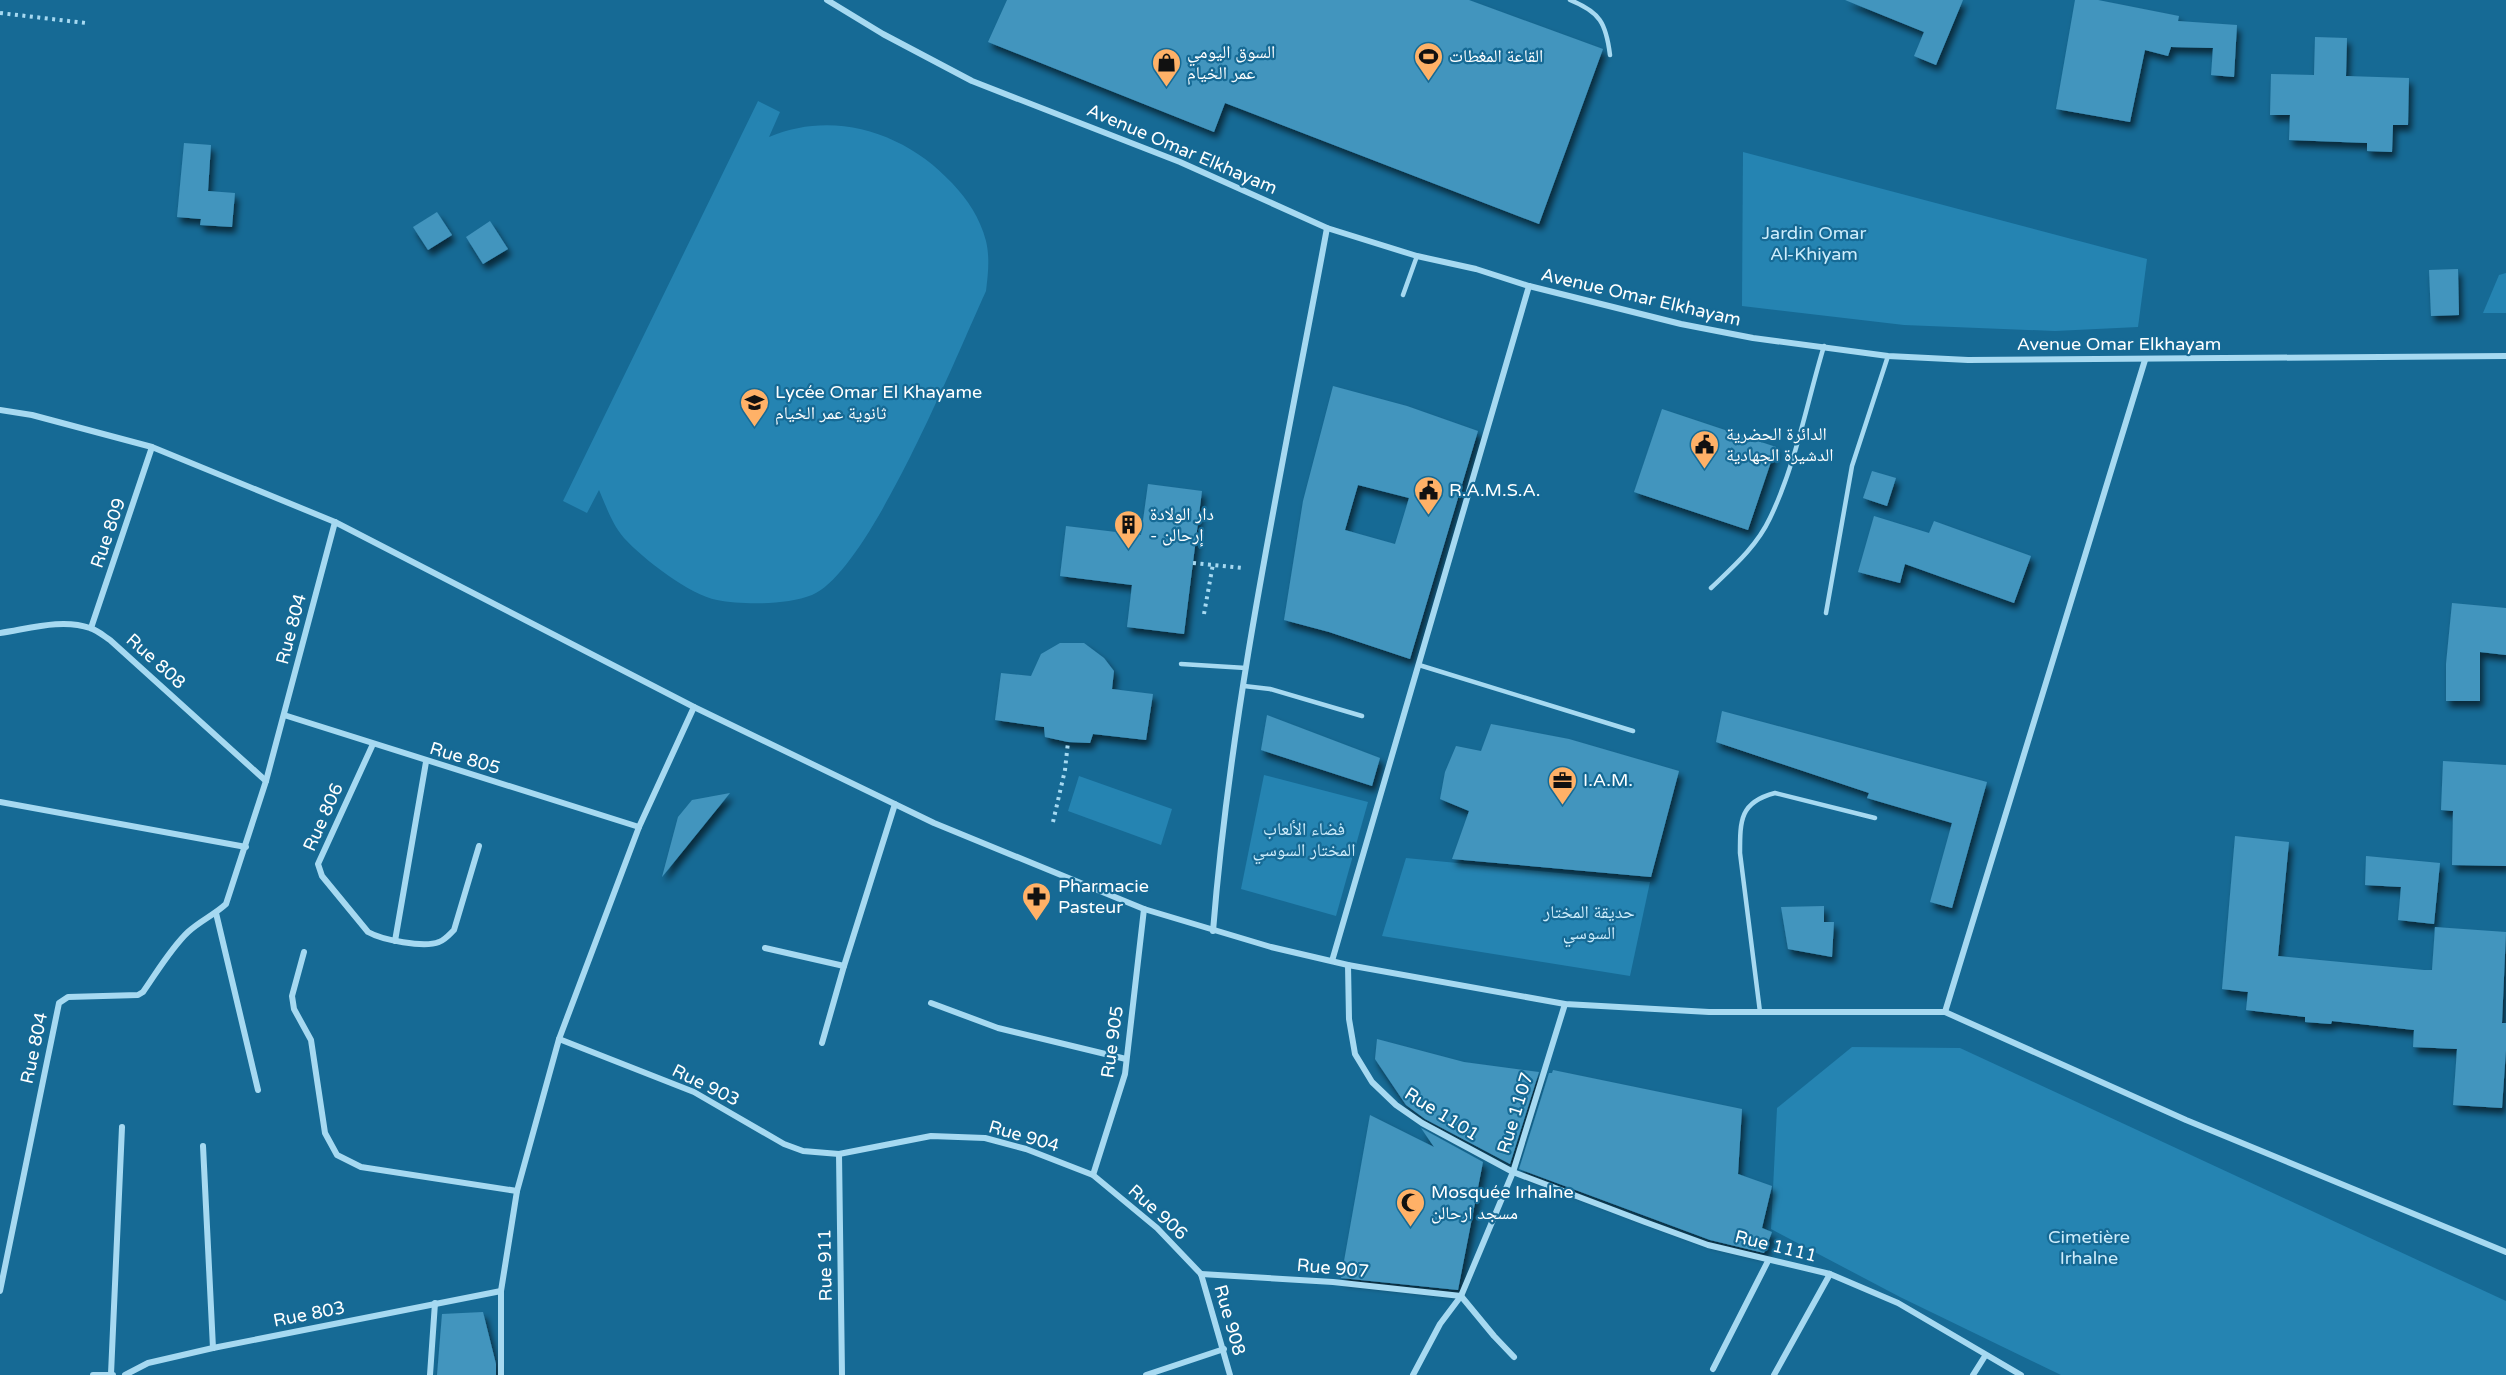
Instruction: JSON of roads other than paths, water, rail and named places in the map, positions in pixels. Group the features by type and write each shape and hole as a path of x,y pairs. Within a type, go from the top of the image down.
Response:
{"street":[{"name":"Avenue Omar Elkhayam","path":"827,0 883,34 972,81 1180,162 1328,228 1417,256 1476,269 1529,286 1681,324 1753,338 1888,356 1968,360 2506,356"},
{"path":"1213,932 1221,834 1246,668 1328,228"},
{"path":"1332,961 1529,286"},
{"path":"1945,1012 2145,360"},
{"path":"0,410 32,415 152,447 335,522 694,707 934,823 1143,909 1213,932 1348,965 1565,1004 1709,1012 1945,1012 2186,1119 2506,1252"},
{"name":"Rue 809","path":"91,628 152,447"},
{"name":"Rue 804","path":"0,1291 59,1003 68,997 138,995 143,992 186,933 216,913 229,898 266,781 335,522"},
{"name":"Rue 808","path":"0,633 55,625 74,624 91,628 110,640 266,781"},
{"path":"501,1375 499,1334 501,1291 517,1191 559,1039 639,827 694,707"},
{"name":"Rue 805","path":"284,715 426,762 639,827"},
{"name":"Rue 806","path":"373,744 321,857 318,870 368,932 396,941 432,944 439,942 454,930 479,846"},
{"path":"396,941 426,762"},
{"path":"0,802 246,847"},
{"path":"822,1044 895,804"},
{"name":"Rue 905","path":"1093,1175 1125,1074 1143,909"},
{"path":"216,913 258,1090"},
{"path":"765,948 844,966"},
{"path":"304,952 292,996 294,1010 311,1040 325,1133 337,1155 362,1167 517,1191"},
{"name":"Rue 1101","path":"1348,965 1350,1034 1355,1054 1372,1082 1396,1105 1422,1123 1513,1172"},
{"path":"930,1003 998,1028 1126,1059"},
{"name":"Rue 1107","path":"1413,1375 1440,1324 1461,1296 1513,1172 1565,1004"},
{"name":"Rue 903","path":"559,1039 694,1092 784,1144 803,1151 838,1154"},
{"path":"93,1375 112,1375 122,1127"},
{"name":"Rue 904","path":"838,1154 931,1136 986,1138 1026,1149 1093,1175"},
{"path":"203,1146 213,1348"},
{"name":"Rue 911","path":"838,1154 842,1375"},
{"name":"Rue 1111","path":"1513,1172 1708,1245 1830,1274 1898,1302 1985,1356 2021,1375"},
{"name":"Rue 906","path":"1093,1175 1157,1228 1201,1274"},
{"path":"1713,1369 1768,1261"},
{"name":"Rue 907","path":"1201,1274 1333,1282 1461,1296"},
{"name":"Rue 908","path":"1201,1274 1230,1375"},
{"path":"1774,1375 1830,1274"},
{"name":"Rue 803","path":"125,1375 148,1363 213,1348 501,1291"},
{"path":"1461,1296 1514,1357"},
{"path":"430,1375 435,1304"},
{"path":"1146,1375 1224,1349"},
{"path":"1973,1375 1985,1356"}],"lane":[{"path":"1570,0 1588,8 1602,21 1607,34 1610,55"},
{"path":"1403,295 1417,256"},
{"path":"1711,588 1747,553 1770,519 1790,465 1824,346"},
{"path":"1826,614 1852,466 1888,356"},
{"path":"1181,664 1246,668"},
{"path":"1419,665 1633,731"},
{"path":"1244,686 1270,690 1362,716"},
{"path":"1760,1012 1740,853 1740,828 1747,806 1759,797 1775,793 1875,818"}],"place":[{"name":"القاعة المغطات","path":"1428,82"},
{"name":"السوق اليومي عمر الخيام","path":"1166,88"},
{"name":"Lycée Omar El Khayame ثانوية عمر الخيام","path":"754,428"},
{"name":"الدائرة الحضرية الدشيرة الجهادية","path":"1705,470"},
{"name":"R.A.M.S.A.","path":"1428,516"},
{"name":"دار الولادة - إرحالن","path":"1129,550"},
{"name":"I.A.M.","path":"1562,806"},
{"name":"Pharmacie Pasteur","path":"1037,922"},
{"name":"Mosquée Irhalne مسجد ارحالن","path":"1410,1228"}],"park label":[{"name":"Jardin Omar Al-Khiyam","path":"1814,243"},
{"name":"فضاء الألعاب المختار السوسي","path":"1304,839"},
{"name":"حديقة المختار السوسي","path":"1589,922"},
{"name":"Cimetière Irhalne","path":"2089,1247"}]}
